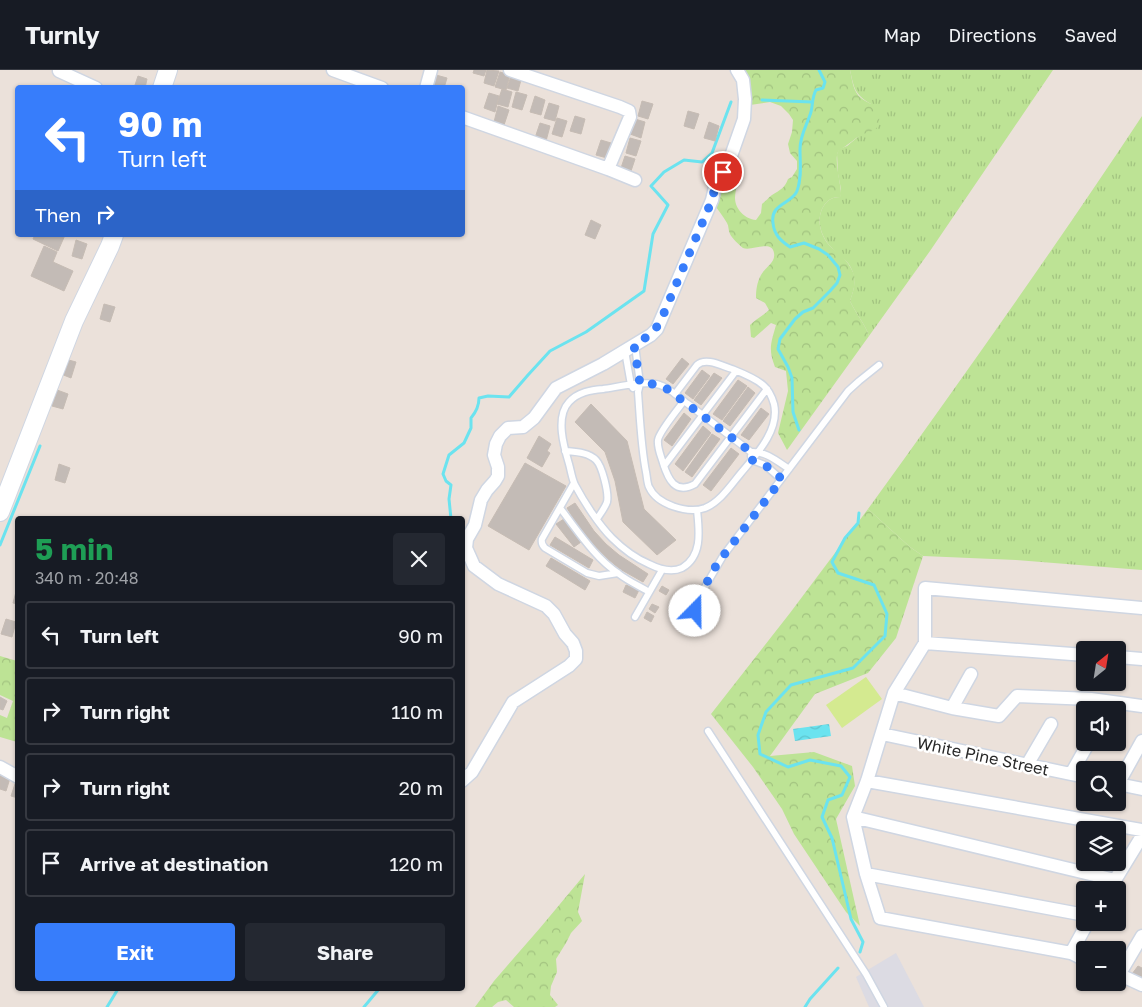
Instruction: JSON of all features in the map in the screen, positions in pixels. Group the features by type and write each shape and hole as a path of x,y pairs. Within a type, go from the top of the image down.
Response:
{"street":[{"path":"163,85 168,70"},
{"path":"334,70 374,85"},
{"path":"427,85 431,70"},
{"path":"510,70 629,110 630,117 608,169"},
{"path":"465,778 472,772 513,702 569,666 576,659 573,643 565,634 554,614 546,606 498,584 474,566 466,548 467,539 475,525 481,500 498,476 498,467 494,455 496,444 500,436 508,428 523,427 534,418 556,388 603,364 651,335 656,329 712,200 715,187 731,156 744,119 745,99 743,80 737,70"},
{"path":"59,71 89,85"},
{"path":"465,118 635,180"},
{"path":"0,512 74,321 113,237"},
{"path":"1076,956 880,918 866,874 853,817 867,781 894,693 924,643 925,588 1142,608"},
{"path":"924,643 1076,654"},
{"path":"1126,658 1142,659"},
{"path":"952,708 971,674"},
{"path":"894,693 952,708 999,716 1018,696 1091,699 1142,706"},
{"path":"1027,765 1051,724"},
{"name":"White Pine Street","path":"882,734 1076,775"},
{"path":"1126,770 1142,741"},
{"path":"1071,774 1084,751"},
{"path":"0,767 15,775"},
{"path":"867,781 1142,830"},
{"path":"1126,786 1142,789"},
{"path":"853,817 1097,881"},
{"path":"1114,881 1142,836"},
{"path":"866,874 1076,913"},
{"path":"1071,954 1083,931"},
{"path":"1126,962 1142,936"},
{"path":"1126,978 1142,985"}],"lane":[{"path":"630,348 640,384 638,392 643,456 649,487 658,498 672,506 681,509 697,510 706,507 721,496 770,434 776,416 773,398 767,389 757,381 707,361 700,362 674,394"},
{"path":"630,348 631,385 638,392"},
{"path":"695,611 717,564 848,391 858,380 879,365"},
{"path":"664,466 736,371"},
{"path":"697,510 700,539 695,552 684,567 662,570 642,561 621,547 597,519 574,483 562,441 562,417 570,400 586,391 640,384 659,384 731,437 782,479"},
{"path":"684,402 658,439 668,477 671,482 681,487 695,484 767,389"},
{"path":"565,451 591,456 600,466 608,496 606,504 597,519"},
{"path":"753,455 771,457 789,469"},
{"path":"574,483 542,539 542,545 587,573 599,576 618,573"},
{"path":"560,508 596,554 618,573 649,592"},
{"path":"635,617 662,570"},
{"path":"708,730 866,974 884,1007"}],"shaded area":[{"path":"896,953 924,1007 869,1007 856,977"}],"green space":[{"path":"742,70 850,70 856,92 861,98 877,109 879,117 878,126 874,130 857,138 838,152 837,161 841,194 840,197 829,200 820,214 820,225 825,240 845,259 853,272 855,278 850,301 869,336 787,450 778,433 788,391 786,371 775,367 771,351 776,325 771,323 754,338 751,337 750,325 769,310 765,303 756,298 756,292 760,278 773,260 774,253 772,249 765,246 747,249 741,247 729,233 727,223 713,203 726,178 732,180 737,185 735,202 739,210 748,218 756,220 761,213 762,204 784,187 797,169 797,161 790,153 788,144 793,120 781,106 770,102 750,105"},
{"path":"850,70 1053,70 930,251 869,336 850,301 854,288 853,272 847,262 828,244 820,225 820,214 825,204 831,199 840,197 841,189 837,154 839,149 847,146 859,136 871,104 858,94"},
{"path":"1142,116 1142,570 1016,560 923,556 910,547 868,509 1007,314"},
{"path":"868,509 910,547 923,556 896,638 868,673 815,694 770,756 814,752 852,766 855,786 836,819 860,926 846,912 794,834 782,809 753,767 711,714"},
{"path":"0,656 15,660 15,741 0,737 0,715 7,718 13,701 0,695"},
{"path":"866,677 882,699 842,728 826,705"},
{"path":"585,874 578,912 582,921 571,933 556,959 557,972 551,986 550,995 558,1005 555,1007 514,1007 506,1000 498,1002 492,1007 475,1007 494,981"}],"water":[{"path":"829,724 831,736 795,741 793,729"}],"building":[{"path":"474,70 486,70 484,76 473,73"},
{"path":"487,70 499,71 494,86 484,83"},
{"path":"500,72 510,75 506,90 495,87"},
{"path":"512,73 522,76 518,91 507,88"},
{"path":"436,75 447,78 445,85 434,85"},
{"path":"138,76 147,79 146,85 135,85"},
{"path":"502,89 512,92 508,107 497,104"},
{"path":"516,92 527,95 522,110 512,107"},
{"path":"489,93 499,96 495,112 484,108"},
{"path":"535,96 545,100 541,115 530,112"},
{"path":"642,101 653,104 648,119 638,116"},
{"path":"549,103 559,106 555,121 544,118"},
{"path":"498,106 509,110 504,125 494,122"},
{"path":"688,111 699,114 694,129 684,126"},
{"path":"575,116 585,119 581,134 570,131"},
{"path":"557,118 567,121 562,137 552,134"},
{"path":"635,119 645,122 641,138 630,134"},
{"path":"709,122 719,126 715,141 704,138"},
{"path":"540,123 550,126 546,141 535,138"},
{"path":"630,138 641,141 636,156 626,153"},
{"path":"601,140 611,143 607,158 596,155"},
{"path":"625,156 635,159 630,174 620,171"},
{"path":"591,220 601,225 595,239 585,235"},
{"path":"34,237 64,237 58,251 33,239"},
{"path":"76,240 87,244 82,259 72,256"},
{"path":"44,246 57,252 53,262 73,271 64,291 31,276"},
{"path":"104,304 115,307 110,322 100,319"},
{"path":"682,358 689,364 673,384 666,379"},
{"path":"65,359 76,362 71,378 61,374"},
{"path":"702,370 710,376 693,399 685,393"},
{"path":"714,373 722,378 701,405 694,400"},
{"path":"738,380 747,386 722,420 713,414"},
{"path":"748,387 755,393 730,426 723,421"},
{"path":"57,390 68,394 63,409 52,406"},
{"path":"591,404 627,441 644,509 676,540 657,555 623,522 615,481 605,452 575,422"},
{"path":"761,408 769,414 749,440 741,435"},
{"path":"684,413 691,419 672,446 664,440"},
{"path":"703,426 711,433 683,471 675,464"},
{"path":"712,434 720,439 692,477 685,472"},
{"path":"539,436 551,444 547,451 550,453 542,467 527,458"},
{"path":"731,448 739,454 711,491 703,485"},
{"path":"525,463 566,486 529,550 488,526"},
{"path":"59,464 70,468 65,483 55,480"},
{"path":"575,503 594,531 606,544 648,574 643,582 620,569 590,542 567,508"},
{"path":"564,519 581,542 574,547 556,524"},
{"path":"555,537 593,560 589,568 550,545"},
{"path":"551,558 590,581 585,590 546,566"},
{"path":"626,585 639,590 635,598 623,592"},
{"path":"662,586 669,590 666,595 659,591"},
{"path":"652,604 659,607 655,613 649,609"},
{"path":"647,612 654,616 651,622 644,618"},
{"path":"6,619 15,622 12,637 1,634"},
{"path":"0,697 7,701 3,710 0,709"},
{"path":"0,774 11,775 6,791 0,789"},
{"path":"15,784 15,797 11,796"},
{"path":"1138,966 1142,968 1142,981 1132,974"}],"waterway":[{"path":"799,430 793,412 792,378 778,349 780,339 795,319 803,312 813,308 830,291 837,283 840,275 838,267 828,255 819,249 804,243 790,247 778,237 773,223 773,216 778,208 791,199 799,186 801,139 811,112 816,90 823,88 825,82 819,70"},
{"path":"762,100 812,102"},
{"path":"451,516 449,499 451,485 446,481 443,474 449,455 464,443 471,428 471,418 477,409 479,398 488,396 509,397 550,351 586,332 644,291 653,234 668,205 651,186 664,172 684,160 702,162 712,153 731,102"},
{"path":"0,545 40,446"},
{"path":"859,513 858,523 845,538 832,562 838,573 874,585 887,614 885,636 853,668 791,685 766,712 758,735 760,754 788,767 810,760 841,766 850,777 842,795 828,800 822,817 832,838 851,919 863,942 860,952"},
{"path":"805,1007 838,968"},
{"path":"107,1007 117,991"},
{"path":"364,1007 377,991"}],"route":[{"path":"695,611 717,564 782,479 765,465 752,460 751,452 663,386 659,384 640,384 634,345 651,335 661,320 712,200 715,187 723,172"}]}
